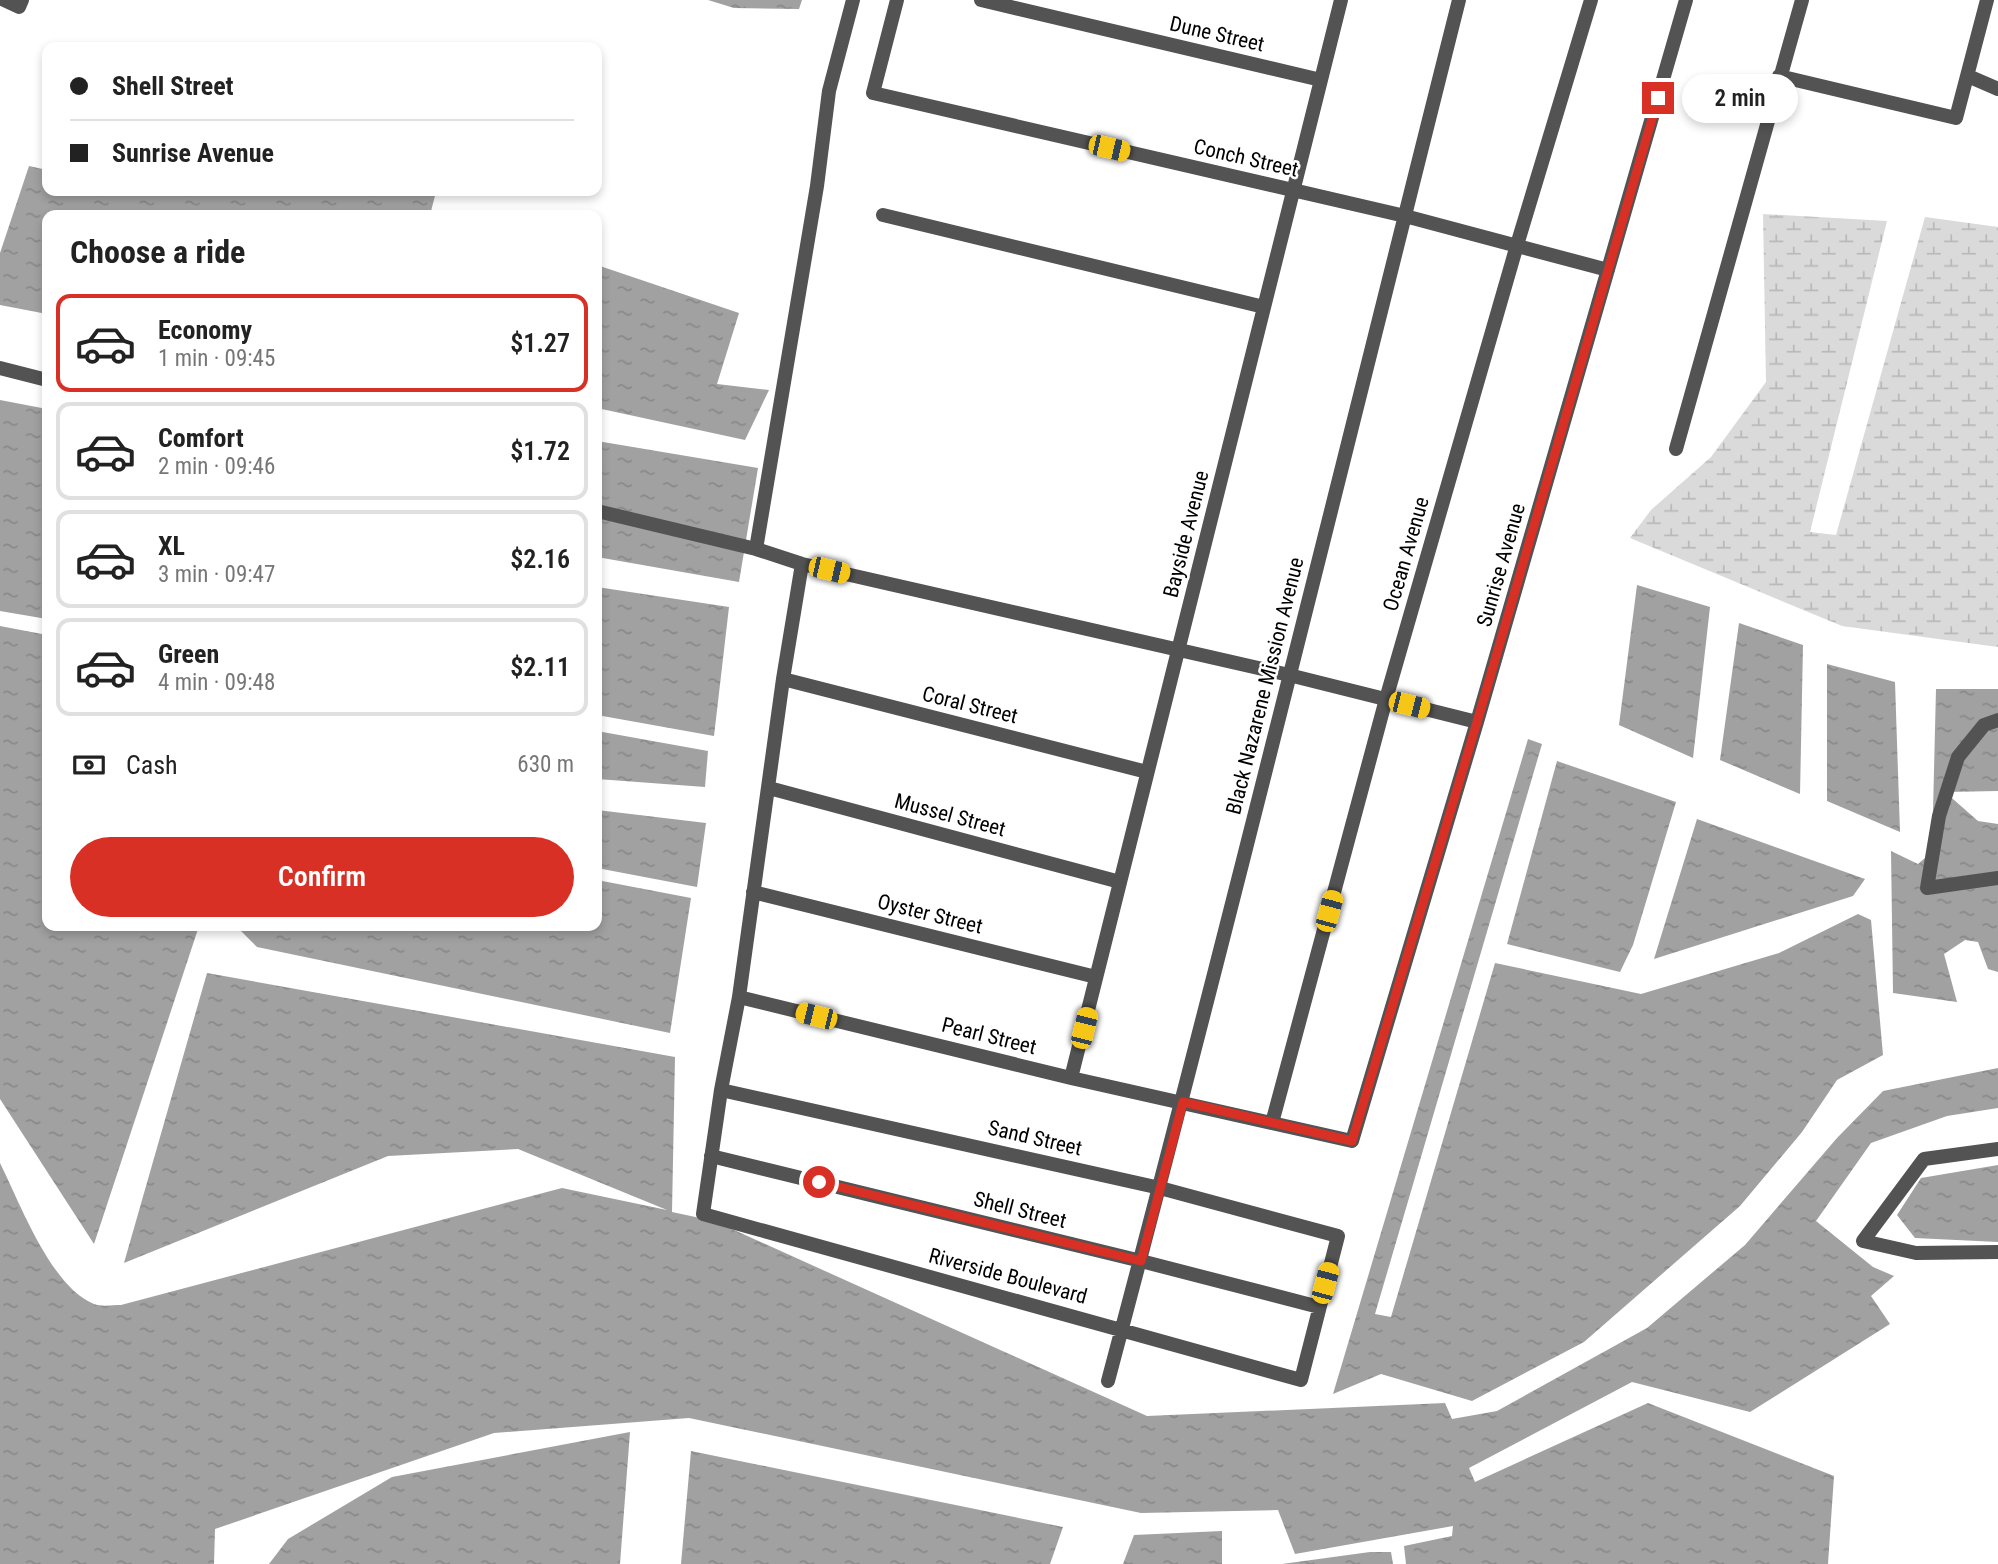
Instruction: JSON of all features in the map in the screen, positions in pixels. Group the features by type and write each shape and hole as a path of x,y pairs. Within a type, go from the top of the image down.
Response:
{"street":[{"path":"4,0 19,7 22,0"},
{"path":"756,549 814,199 829,91 853,0"},
{"name":"Conch Street","path":"897,0 873,93 1405,216 1608,270"},
{"name":"Dune Street","path":"981,0 1321,80"},
{"name":"Bayside Avenue","path":"1071,1078 1341,0"},
{"name":"Black Nazarene Mission Avenue","path":"1108,1381 1183,1102 1460,0"},
{"name":"Ocean Avenue","path":"1272,1123 1386,699 1591,0"},
{"name":"Sunrise Avenue","path":"1352,1141 1477,722 1686,0"},
{"path":"1676,449 1802,0"},
{"path":"1779,76 1956,118 1987,0"},
{"path":"1968,76 1998,89"},
{"path":"883,215 1264,307"},
{"path":"0,368 42,379"},
{"path":"602,513 756,549 802,564 1289,675 1477,722"},
{"path":"711,1156 739,997 783,679 802,564"},
{"name":"Coral Street","path":"783,679 1147,772"},
{"path":"1998,720 1984,724 1958,757 1939,816 1927,888 1998,878"},
{"name":"Mussel Street","path":"769,788 1120,882"},
{"name":"Oyster Street","path":"753,892 1096,977"},
{"name":"Pearl Street","path":"739,997 1071,1078 1352,1141"},
{"name":"Sand Street","path":"721,1090 1160,1188 1338,1236 1319,1307"},
{"path":"1998,1149 1924,1159 1863,1241 1916,1253 1998,1252"},
{"name":"Riverside Boulevard","path":"711,1156 703,1214 1301,1381 1319,1307"},
{"name":"Shell Street","path":"711,1156 1319,1307"}],"green space":[{"path":"1763,214 1887,221 1810,532 1836,535 1925,217 1998,227 1998,647 1842,626 1630,538 1651,510 1711,457 1766,382"}],"water":[{"path":"708,0 802,0 799,9 734,8"},
{"path":"29,166 42,169 42,196 435,196 431,210 42,210 42,313 0,305 0,253"},
{"path":"602,267 739,313 717,384 769,390 745,440 602,409"},
{"path":"0,400 42,408 42,618 0,611"},
{"path":"602,442 758,468 739,582 602,558"},
{"path":"1637,585 1710,607 1693,758 1619,725"},
{"path":"602,588 729,607 714,736 602,716"},
{"path":"1739,623 1803,645 1800,794 1720,760"},
{"path":"0,626 42,634 42,931 197,931 94,1244 0,1099"},
{"path":"1827,664 1895,682 1900,832 1827,801"},
{"path":"1936,689 1998,689 1998,791 1945,792 1978,821 1998,824 1998,972 1988,969 1978,942 1965,940 1944,954 1957,1002 1893,993 1891,851 1918,864 1932,852"},
{"path":"602,732 708,751 705,787 602,779"},
{"path":"1528,739 1542,744 1375,1314 1391,1317 1495,963 1641,994 1779,953 1858,914 1871,920 1883,1055 1837,1080 1802,1132 1740,1206 1584,1342 1472,1401 1381,1374 1333,1394"},
{"path":"1557,761 1676,802 1633,945 1620,972 1507,944"},
{"path":"602,811 706,823 697,887 602,869"},
{"path":"1697,819 1865,879 1853,896 1654,959"},
{"path":"602,881 691,898 670,1033 257,947 241,931 602,931"},
{"path":"207,973 675,1057 672,1212 714,1221 1147,1416 1445,1403 1452,1419 1497,1411 1647,1328 1745,1245 1837,1138 1883,1091 1998,1068 1998,1108 1947,1116 1871,1143 1816,1221 1873,1267 1894,1276 1871,1296 1890,1324 1750,1412 1632,1382 1469,1468 1475,1482 1648,1403 1834,1476 1828,1564 1406,1564 1404,1546 1452,1536 1453,1526 1295,1554 1278,1510 1141,1513 689,1418 494,1433 215,1529 214,1564 0,1564 0,1163 27,1221 51,1262 78,1295 100,1305 121,1305 562,1188 667,1210 518,1149 388,1156 124,1263"},
{"path":"1998,1165 1998,1242 1915,1238 1897,1215 1921,1178"},
{"path":"630,1432 620,1564 269,1564 288,1539 392,1477"},
{"path":"691,1451 1063,1527 1050,1564 681,1564"},
{"path":"1222,1531 1222,1564 1123,1564 1134,1535"},
{"path":"1370,1552 1391,1552 1393,1564 1282,1564"}],"route":[{"path":"819,1182 1141,1261 1183,1102 1352,1141 1658,98"}]}
